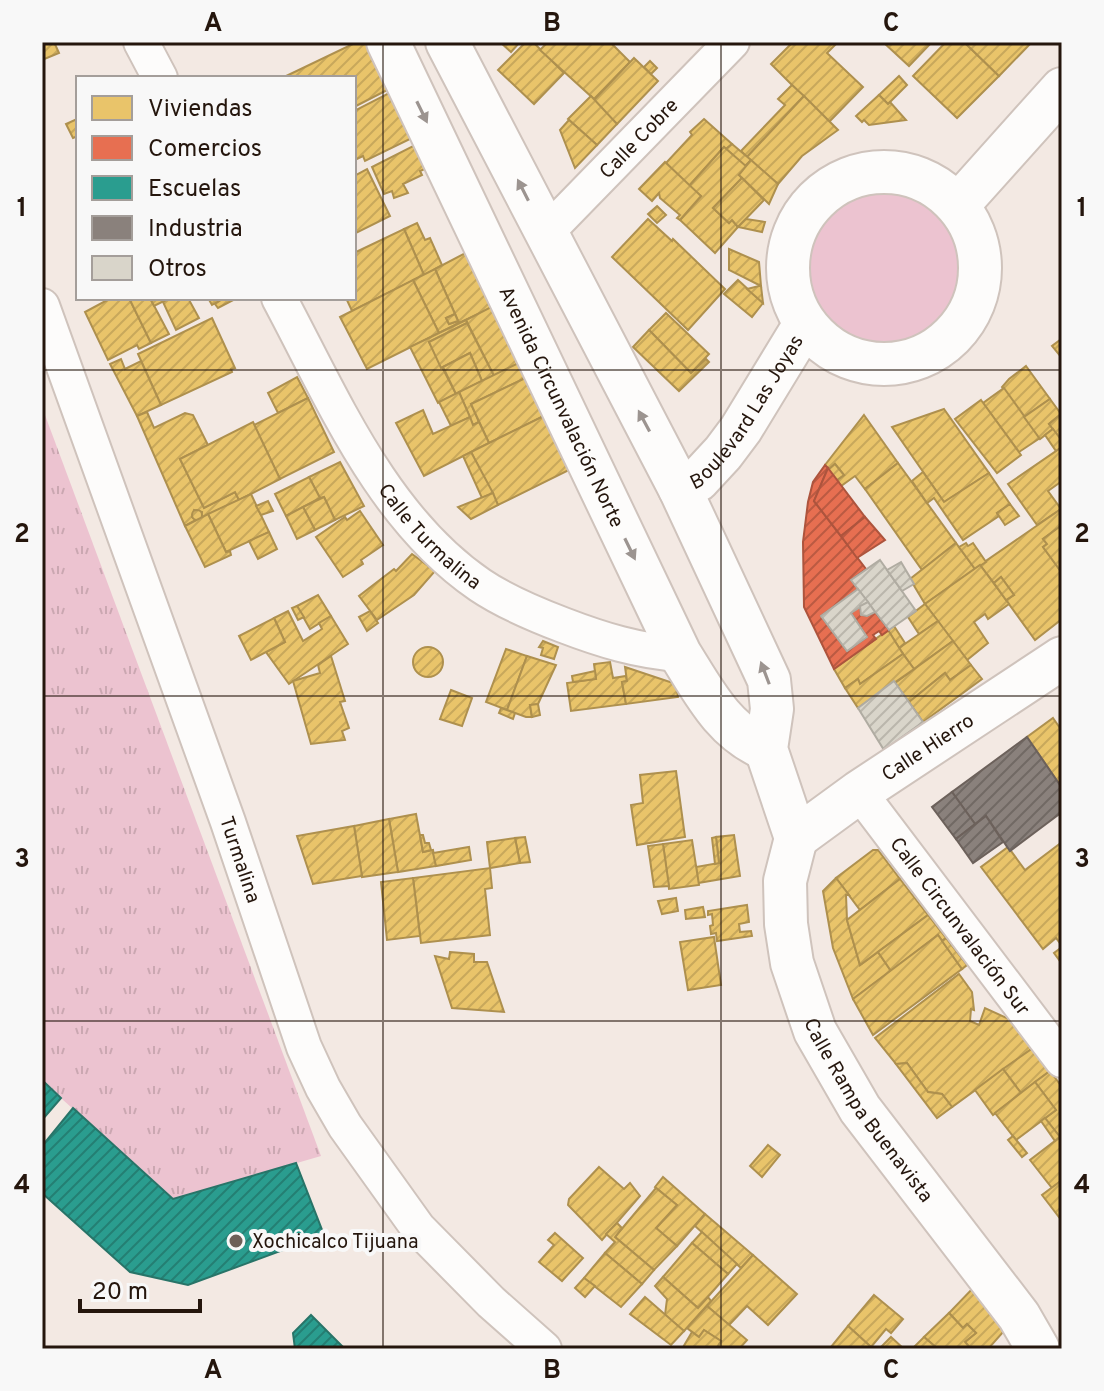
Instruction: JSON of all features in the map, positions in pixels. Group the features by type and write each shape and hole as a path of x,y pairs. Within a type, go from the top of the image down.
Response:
{"street":[{"path":"141,42 159,76"},
{"name":"Avenida Circunvalación Norte","path":"388,42 680,654 716,711 734,732 766,749"},
{"path":"447,42 680,489 769,680 772,709 766,749 796,838"},
{"name":"Calle Cobre","path":"545,234 732,42"},
{"path":"958,205 1062,89"},
{"path":"879,171 912,175 932,184 958,205 977,241 981,275 977,296 962,327 931,353 900,364 874,365 842,356 805,324 791,294 788,253 799,221 819,196 847,178 879,171"},
{"name":"Calle Turmalina","path":"280,300 374,472 401,512 429,542 499,597 618,645 680,654"},
{"name":"Turmalina","path":"42,306 228,822 304,1047 323,1088 345,1126 418,1228 491,1302 544,1349"},
{"name":"Boulevard Las Joyas","path":"680,489 698,480 723,453 805,324"},
{"name":"Calle Hierro","path":"796,838 859,792 1062,658"},
{"name":"Calle Circunvalación Sur","path":"859,792 1062,1060"},
{"name":"Calle Rampa Buenavista","path":"796,838 785,881 786,924 792,963 815,1031 860,1109 1019,1316 1038,1349"}],"green space":[{"path":"884,193 913,198 937,215 954,239 959,268 954,297 937,321 913,338 884,343 855,338 831,321 814,297 809,268 814,239 831,215 855,198"},
{"path":"42,407 321,1156 173,1199 42,1081"}],"building: Viviendas":[{"path":"42,42 54,42 59,53 42,60"},
{"path":"357,42 372,42 393,87 356,106 356,76 286,76"},
{"path":"500,42 520,42 511,52"},
{"path":"526,42 533,42 564,73 534,104 498,70"},
{"path":"548,42 610,42 630,62 594,99 540,50"},
{"path":"793,42 838,42 827,53 863,87 829,122 771,64"},
{"path":"883,42 932,42 909,66"},
{"path":"946,42 964,42 999,76 957,118 913,76"},
{"path":"964,42 1032,42 999,76"},
{"path":"634,58 658,81 617,124 593,101"},
{"path":"650,61 657,68 651,74 644,67"},
{"path":"899,76 907,85 888,104 879,95"},
{"path":"792,85 804,96 747,157 741,151 785,105 778,99"},
{"path":"393,91 416,136 365,161 363,156 356,160 356,110"},
{"path":"879,95 906,120 869,125 864,120 862,122 856,116"},
{"path":"591,96 617,124 597,145 568,119"},
{"path":"804,96 838,130 802,156 778,184 747,157"},
{"path":"76,119 76,137 73,138 66,124"},
{"path":"704,119 732,144 726,149 724,147 689,186 666,163"},
{"path":"569,120 597,145 575,168 560,130"},
{"path":"423,141 434,165 403,184 408,193 394,198 392,191 384,194 372,167"},
{"path":"732,144 751,160 745,166 726,149"},
{"path":"724,147 747,167 739,175 742,178 713,208 738,227 715,253 680,220 701,196 689,186"},
{"path":"751,160 778,184 769,204 739,175"},
{"path":"665,162 701,196 680,220 677,218 680,215 660,198 659,193 652,201 639,189"},
{"path":"367,169 390,216 356,233 356,175"},
{"path":"742,178 764,200 738,227 713,208"},
{"path":"657,206 666,215 657,223 648,214"},
{"path":"648,219 725,289 688,330 612,257"},
{"path":"746,219 765,222 762,232 738,227"},
{"path":"417,223 425,240 430,238 442,265 424,275 404,229"},
{"path":"404,229 424,275 352,311 347,300 356,300 356,252"},
{"path":"475,248 502,303 459,323 435,269"},
{"path":"729,249 759,262 761,286 729,270"},
{"path":"435,269 455,314 446,318 449,324 459,323 439,333 413,280"},
{"path":"413,280 439,333 367,369 340,317"},
{"path":"738,280 763,303 752,317 724,294"},
{"path":"761,286 763,303 747,289"},
{"path":"107,300 130,300 151,343 139,349 137,345 108,360 85,312"},
{"path":"130,300 151,300 169,334 151,343"},
{"path":"151,300 166,300 154,306"},
{"path":"189,300 199,318 176,330 163,302"},
{"path":"221,300 233,300 218,308 215,304"},
{"path":"497,304 525,360 494,376 466,320"},
{"path":"666,313 709,354 691,373 649,330"},
{"path":"455,314 458,321 449,324 446,318"},
{"path":"212,318 235,368 161,405 138,354"},
{"path":"466,320 467,323 429,342 456,394 438,403 410,347"},
{"path":"467,323 494,376 482,381 470,353 441,368 429,342"},
{"path":"649,330 691,373 706,359 709,362 679,391 633,347"},
{"path":"1060,340 1062,343 1061,357 1052,346"},
{"path":"470,353 482,381 456,394 443,367"},
{"path":"531,357 538,372 471,404 479,422 473,425 459,392"},
{"path":"121,359 125,369 141,361 161,405 137,416 110,364"},
{"path":"1026,366 1050,399 1024,417 1002,387"},
{"path":"538,372 556,410 489,443 471,404"},
{"path":"297,377 308,398 278,413 268,393"},
{"path":"1004,388 1040,438 1019,452 983,403"},
{"path":"459,392 470,417 451,426 439,402"},
{"path":"308,398 334,452 280,479 254,425"},
{"path":"1050,399 1061,414 1049,424 1053,429 1040,439 1024,417"},
{"path":"981,400 1021,455 997,473 955,419"},
{"path":"944,409 989,473 944,502 892,427"},
{"path":"423,410 433,434 470,417 473,425 479,422 489,443 424,476 396,423"},
{"path":"556,410 577,466 498,505 471,452"},
{"path":"147,412 154,428 185,413 193,415 208,445 180,459 204,508 235,492 239,500 201,518 202,512 194,510 192,517 196,520 185,526 137,416"},
{"path":"1062,414 1062,441 1049,424"},
{"path":"864,415 898,463 865,489 855,476 841,486 837,480 844,475 835,464 828,470 825,465"},
{"path":"253,422 280,479 239,500 235,492 204,508 180,459"},
{"path":"1053,429 1062,441 1062,447 1056,451 1045,435"},
{"path":"1062,447 1062,481 1048,491 1061,509 1037,525 1008,484"},
{"path":"471,452 493,493 482,498 463,456"},
{"path":"340,462 364,506 335,520 324,497 320,498 309,477"},
{"path":"898,463 956,543 922,570 865,489"},
{"path":"835,464 844,475 837,480 828,470"},
{"path":"923,472 944,502 989,473 1010,504 997,513 999,516 963,540 934,498 927,503 912,481"},
{"path":"309,477 320,498 286,516 275,494"},
{"path":"493,493 498,505 471,519 458,507"},
{"path":"251,494 269,532 226,552 208,514"},
{"path":"324,497 335,520 315,530 303,507"},
{"path":"268,501 273,511 261,515 256,506"},
{"path":"1010,504 1019,516 1005,525 997,513"},
{"path":"303,507 315,530 297,539 286,516"},
{"path":"1061,509 1062,525 1043,539 1047,544 1043,547 1062,573 1062,619 1035,640 1006,600 1014,595 1001,577 994,583 980,565"},
{"path":"197,510 202,515 197,520 192,515"},
{"path":"360,511 383,545 343,577 316,537 345,517 347,520"},
{"path":"208,514 226,552 230,551 231,555 205,567 185,526"},
{"path":"1062,525 1062,573 1043,547 1047,544 1043,539"},
{"path":"269,532 277,549 258,559 249,541"},
{"path":"956,543 975,569 925,604 910,579"},
{"path":"966,543 968,546 973,543 986,562 975,569 959,547"},
{"path":"412,554 435,571 414,595 377,620 359,596 394,569 396,571"},
{"path":"980,565 1009,604 988,619 985,614 974,622 988,643 967,660 925,604"},
{"path":"1001,577 1014,595 1006,600 994,583"},
{"path":"318,595 331,616 310,629 297,606"},
{"path":"925,604 938,621 919,634 908,617"},
{"path":"297,606 304,617 298,620 292,608"},
{"path":"288,611 303,641 322,629 319,623 331,616 348,644 289,684 266,652 285,642 274,618"},
{"path":"370,611 378,623 367,631 359,617"},
{"path":"274,618 285,642 251,660 239,636"},
{"path":"938,621 953,641 914,669 899,648"},
{"path":"894,626 905,643 899,648 888,630"},
{"path":"888,630 903,654 860,684 858,679 845,688 834,669"},
{"path":"543,641 558,647 554,659 541,655 543,648 539,647"},
{"path":"953,641 971,665 950,680 945,673 909,702 895,683"},
{"path":"428,647 439,651 443,662 439,673 428,677 417,673 413,662 417,651"},
{"path":"506,649 527,656 507,710 486,702"},
{"path":"903,654 914,669 858,708 845,688 858,679 860,684"},
{"path":"331,656 345,701 340,702 349,728 342,731 345,740 311,744 293,681 320,673 318,665"},
{"path":"527,656 556,665 538,704 530,705 532,717 507,710"},
{"path":"610,662 613,678 626,676 627,681 622,682 626,704 571,711 567,683 596,679 594,664"},
{"path":"971,665 982,679 923,722 909,702 945,673 950,680"},
{"path":"625,667 676,684 678,697 626,704 622,682 627,681"},
{"path":"595,671 596,679 573,682 572,676"},
{"path":"451,690 472,698 462,726 440,719"},
{"path":"538,704 540,715 532,717 530,705"},
{"path":"501,708 515,713 513,719 499,713"},
{"path":"1053,718 1062,731 1062,788 1027,737"},
{"path":"676,771 685,837 637,845 631,805 643,803 640,775"},
{"path":"416,814 423,852 433,850 436,866 398,872 389,819"},
{"path":"389,819 398,872 362,877 354,826"},
{"path":"354,826 362,876 313,884 297,836"},
{"path":"420,835 423,835 425,843 429,843 431,850 423,852"},
{"path":"734,835 740,876 698,883 696,867 719,863 716,837"},
{"path":"525,837 530,862 520,863 515,838"},
{"path":"716,837 719,863 715,864 712,838"},
{"path":"515,838 520,863 490,868 487,842"},
{"path":"692,840 699,885 669,889 663,844"},
{"path":"1062,842 1062,946 1056,938 1043,949 981,867 1008,847 1025,870"},
{"path":"663,844 669,886 654,887 648,846"},
{"path":"469,847 471,860 436,866 433,853"},
{"path":"873,850 878,850 900,879 860,910 836,878"},
{"path":"490,868 492,888 485,889 490,935 421,943 413,878"},
{"path":"413,878 420,936 387,940 381,882"},
{"path":"836,878 849,895 846,895 847,920 860,965 878,952 891,971 853,999 833,948 823,891"},
{"path":"900,879 928,915 860,965 847,920"},
{"path":"676,898 678,911 662,914 658,901"},
{"path":"747,905 749,922 739,924 740,932 751,931 752,936 717,941 716,933 711,934 712,914 708,915 708,911"},
{"path":"703,907 705,917 686,919 685,910"},
{"path":"928,915 946,938 942,941 938,935 891,971 878,952"},
{"path":"938,935 962,969 873,1035 853,999"},
{"path":"714,937 721,985 688,990 680,942"},
{"path":"946,938 967,965 962,969 942,941"},
{"path":"1062,947 1062,964 1054,953"},
{"path":"450,952 474,954 474,962 487,962 504,1012 452,1008 435,956 449,959"},
{"path":"959,974 972,992 974,1010 971,1009 970,1021 979,1025 985,1008 1011,1020 1033,1048 952,1107 942,1094 928,1092 907,1063 896,1064 875,1038"},
{"path":"1033,1048 1050,1071 1021,1093 1003,1069"},
{"path":"907,1063 928,1092 942,1094 952,1107 937,1118 896,1064"},
{"path":"1003,1069 1021,1093 993,1115 975,1090"},
{"path":"1050,1071 1062,1087 1062,1180 1052,1188 1030,1160 1060,1137 1045,1118 1056,1110 1035,1082"},
{"path":"1035,1082 1056,1110 1016,1140 995,1113"},
{"path":"1045,1118 1060,1137 1055,1141 1041,1121"},
{"path":"1013,1136 1027,1153 1022,1157 1008,1140"},
{"path":"768,1145 780,1155 762,1177 750,1166"},
{"path":"599,1167 624,1189 630,1183 640,1196 602,1240 568,1205 569,1199"},
{"path":"663,1177 705,1214 677,1246 656,1228 677,1205 655,1187"},
{"path":"1062,1180 1062,1221 1042,1195"},
{"path":"656,1188 677,1205 656,1228 677,1246 654,1270 615,1237"},
{"path":"705,1214 753,1255 741,1268 695,1226"},
{"path":"617,1223 622,1228 615,1237 654,1270 642,1284 605,1253 615,1242 606,1234"},
{"path":"702,1232 737,1264 728,1274 692,1243"},
{"path":"555,1233 583,1258 562,1281 539,1262 554,1245 548,1240"},
{"path":"692,1243 728,1274 698,1308 663,1277"},
{"path":"605,1253 642,1284 621,1307 584,1278"},
{"path":"753,1255 797,1294 768,1325 747,1306 729,1325 707,1306"},
{"path":"663,1277 698,1308 708,1297 711,1301 684,1331 665,1315 667,1299 655,1286"},
{"path":"584,1278 595,1286 585,1297 575,1288"},
{"path":"974,1287 1004,1331 988,1349 971,1349 965,1342 976,1333 967,1324 963,1328 949,1313"},
{"path":"874,1295 903,1319 891,1333 886,1329 871,1347 848,1326"},
{"path":"645,1297 684,1331 671,1345 630,1314"},
{"path":"707,1306 747,1340 739,1349 716,1349 721,1341 704,1330 699,1337 687,1328"},
{"path":"949,1313 963,1328 967,1324 976,1333 965,1342 971,1349 938,1349 924,1337"},
{"path":"848,1326 874,1349 833,1349 831,1347"},
{"path":"704,1330 721,1341 716,1349 682,1349 692,1332 699,1337"},
{"path":"891,1337 904,1349 879,1349"},
{"path":"924,1337 938,1349 912,1349"}],"building: Comercios":[{"path":"825,465 828,468 814,501 866,569 851,580 858,589 821,616 847,651 867,637 851,613 860,606 861,615 875,612 889,630 882,635 879,631 873,635 876,639 834,669 804,607 803,542 808,502 813,482"},
{"path":"828,468 865,517 841,536 814,501"},
{"path":"865,517 885,540 857,558 841,536"}],"building: Escuelas":[{"path":"42,1080 61,1098 42,1120"},
{"path":"73,1108 173,1199 296,1163 324,1235 188,1285 130,1272 42,1193 42,1146"},
{"path":"311,1315 345,1349 295,1349 293,1333"}],"building: Industria":[{"path":"1027,737 1062,788 1062,812 1010,851 986,816 975,824 952,792"},
{"path":"952,792 975,824 956,839 932,807"},
{"path":"986,816 1003,842 973,863 956,839"}],"building: Otros":[{"path":"880,560 916,611 889,630 851,580"},
{"path":"901,562 914,584 902,591 887,570"},
{"path":"858,589 868,602 851,613 867,637 847,651 821,616"},
{"path":"868,602 875,612 861,615 860,606"},
{"path":"894,681 923,722 884,750 858,708"}],"place":[{"name":"Xochicalco Tijuana","path":"236,1241"}]}
